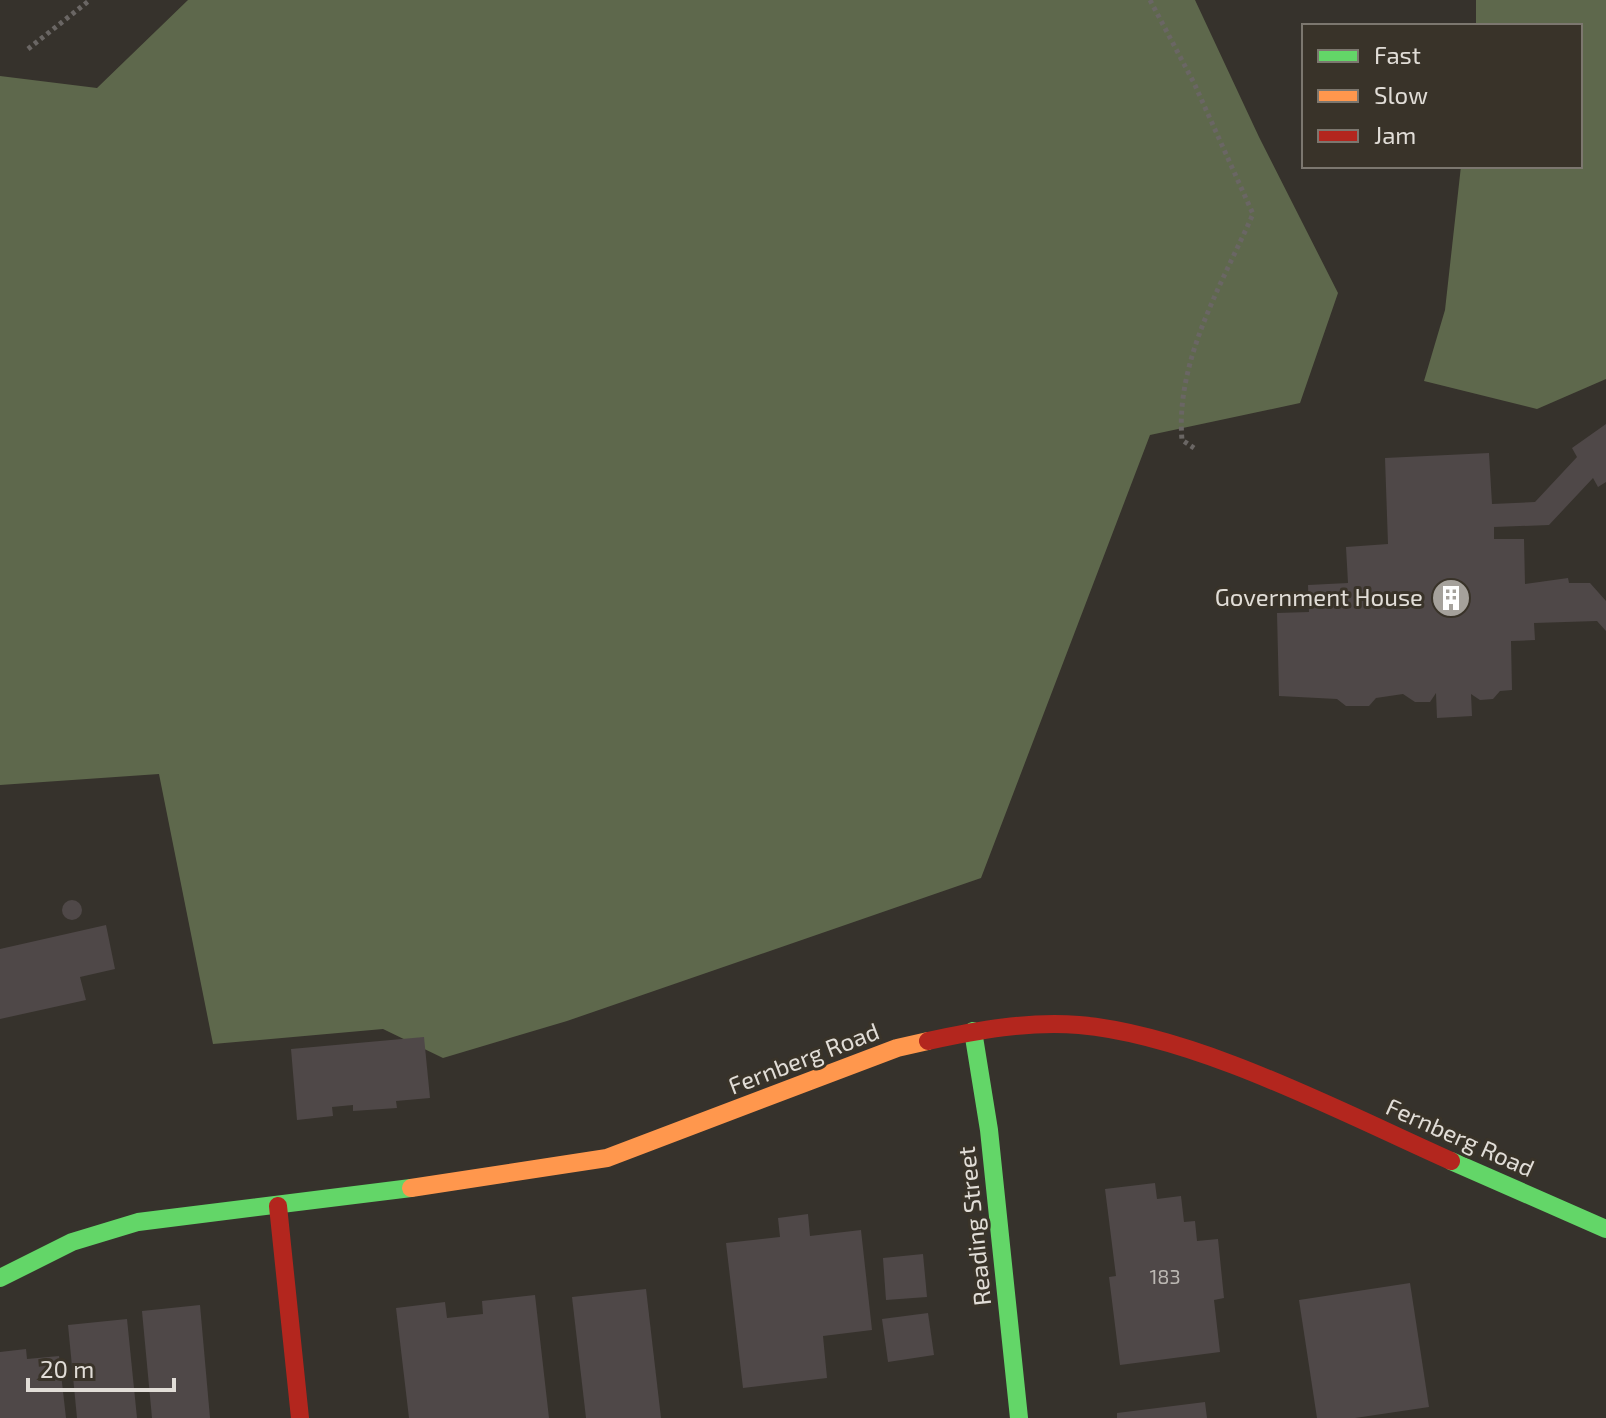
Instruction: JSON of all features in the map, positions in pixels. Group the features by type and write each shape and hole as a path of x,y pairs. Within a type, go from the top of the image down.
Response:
{"street":[{"name":"Fernberg Road","path":"0,1278 72,1242 138,1222 541,1171 607,1158 680,1133 897,1048 973,1031 1054,1023 1111,1029 1176,1045 1291,1090 1606,1229"},
{"name":"Reading Street","path":"973,1031 989,1130 1019,1418"},
{"path":"278,1206 300,1418"}],"path":[{"path":"28,49 90,0"},
{"path":"1150,0 1194,83 1253,214 1197,343 1179,408 1182,440 1194,448"}],"green space":[{"path":"188,0 1195,0 1259,137 1338,293 1300,403 1150,435 981,878 567,1021 443,1058 383,1029 213,1044 159,774 0,785 0,76 97,88"},
{"path":"1476,0 1606,0 1606,379 1537,409 1424,381 1445,310 1461,168 1582,168 1582,24 1476,24"}],"building":[{"name":"Government House","path":"1606,424 1606,482 1598,487 1593,478 1549,525 1494,527 1494,539 1524,539 1525,584 1568,578 1569,583 1590,583 1606,601 1606,631 1597,621 1534,623 1535,640 1511,641 1512,690 1500,691 1493,699 1480,700 1471,694 1472,716 1437,718 1436,693 1430,702 1415,702 1403,694 1376,698 1369,706 1346,706 1337,699 1279,696 1277,613 1309,612 1308,585 1348,583 1346,547 1388,544 1385,458 1489,453 1492,504 1535,502 1577,457 1572,448"},
{"path":"68,900 76,900 82,910 76,920 68,920 62,914 62,906"},
{"path":"106,925 115,969 80,977 86,1000 0,1019 0,949"},
{"path":"424,1037 430,1098 396,1101 397,1108 353,1111 353,1105 332,1107 333,1116 297,1120 291,1049"},
{"path":"1155,1183 1157,1199 1181,1196 1184,1222 1195,1221 1197,1241 1218,1239 1224,1298 1214,1300 1220,1352 1120,1365 1109,1277 1116,1276 1105,1189"},
{"path":"808,1214 810,1236 861,1230 872,1330 823,1336 827,1378 743,1388 726,1243 780,1237 778,1218"},
{"path":"923,1254 927,1297 886,1300 883,1258"},
{"path":"1410,1283 1429,1407 1355,1418 1317,1418 1299,1300"},
{"path":"646,1289 661,1418 586,1418 572,1297"},
{"path":"535,1295 549,1418 409,1418 396,1308 445,1302 447,1318 483,1314 482,1301"},
{"path":"200,1305 210,1418 152,1418 142,1311"},
{"path":"928,1313 934,1355 888,1362 882,1319"},
{"path":"127,1319 137,1418 77,1418 68,1325"},
{"path":"26,1349 27,1359 59,1356 66,1418 0,1418 0,1352"},
{"path":"1205,1402 1207,1418 1117,1418 1117,1413"}],"traffic: fast":[{"path":"973,1031 989,1130 1019,1418"},
{"path":"1451,1161 1606,1229"},
{"path":"0,1278 72,1242 138,1222 411,1188"}],"traffic: slow":[{"path":"411,1188 607,1158 897,1048 928,1041"}],"traffic: jam":[{"path":"928,1041 984,1030 1041,1024 1079,1025 1124,1032 1220,1060 1451,1161"},
{"path":"278,1206 300,1418"}],"place":[{"name":"Government House","path":"1451,598"}]}
